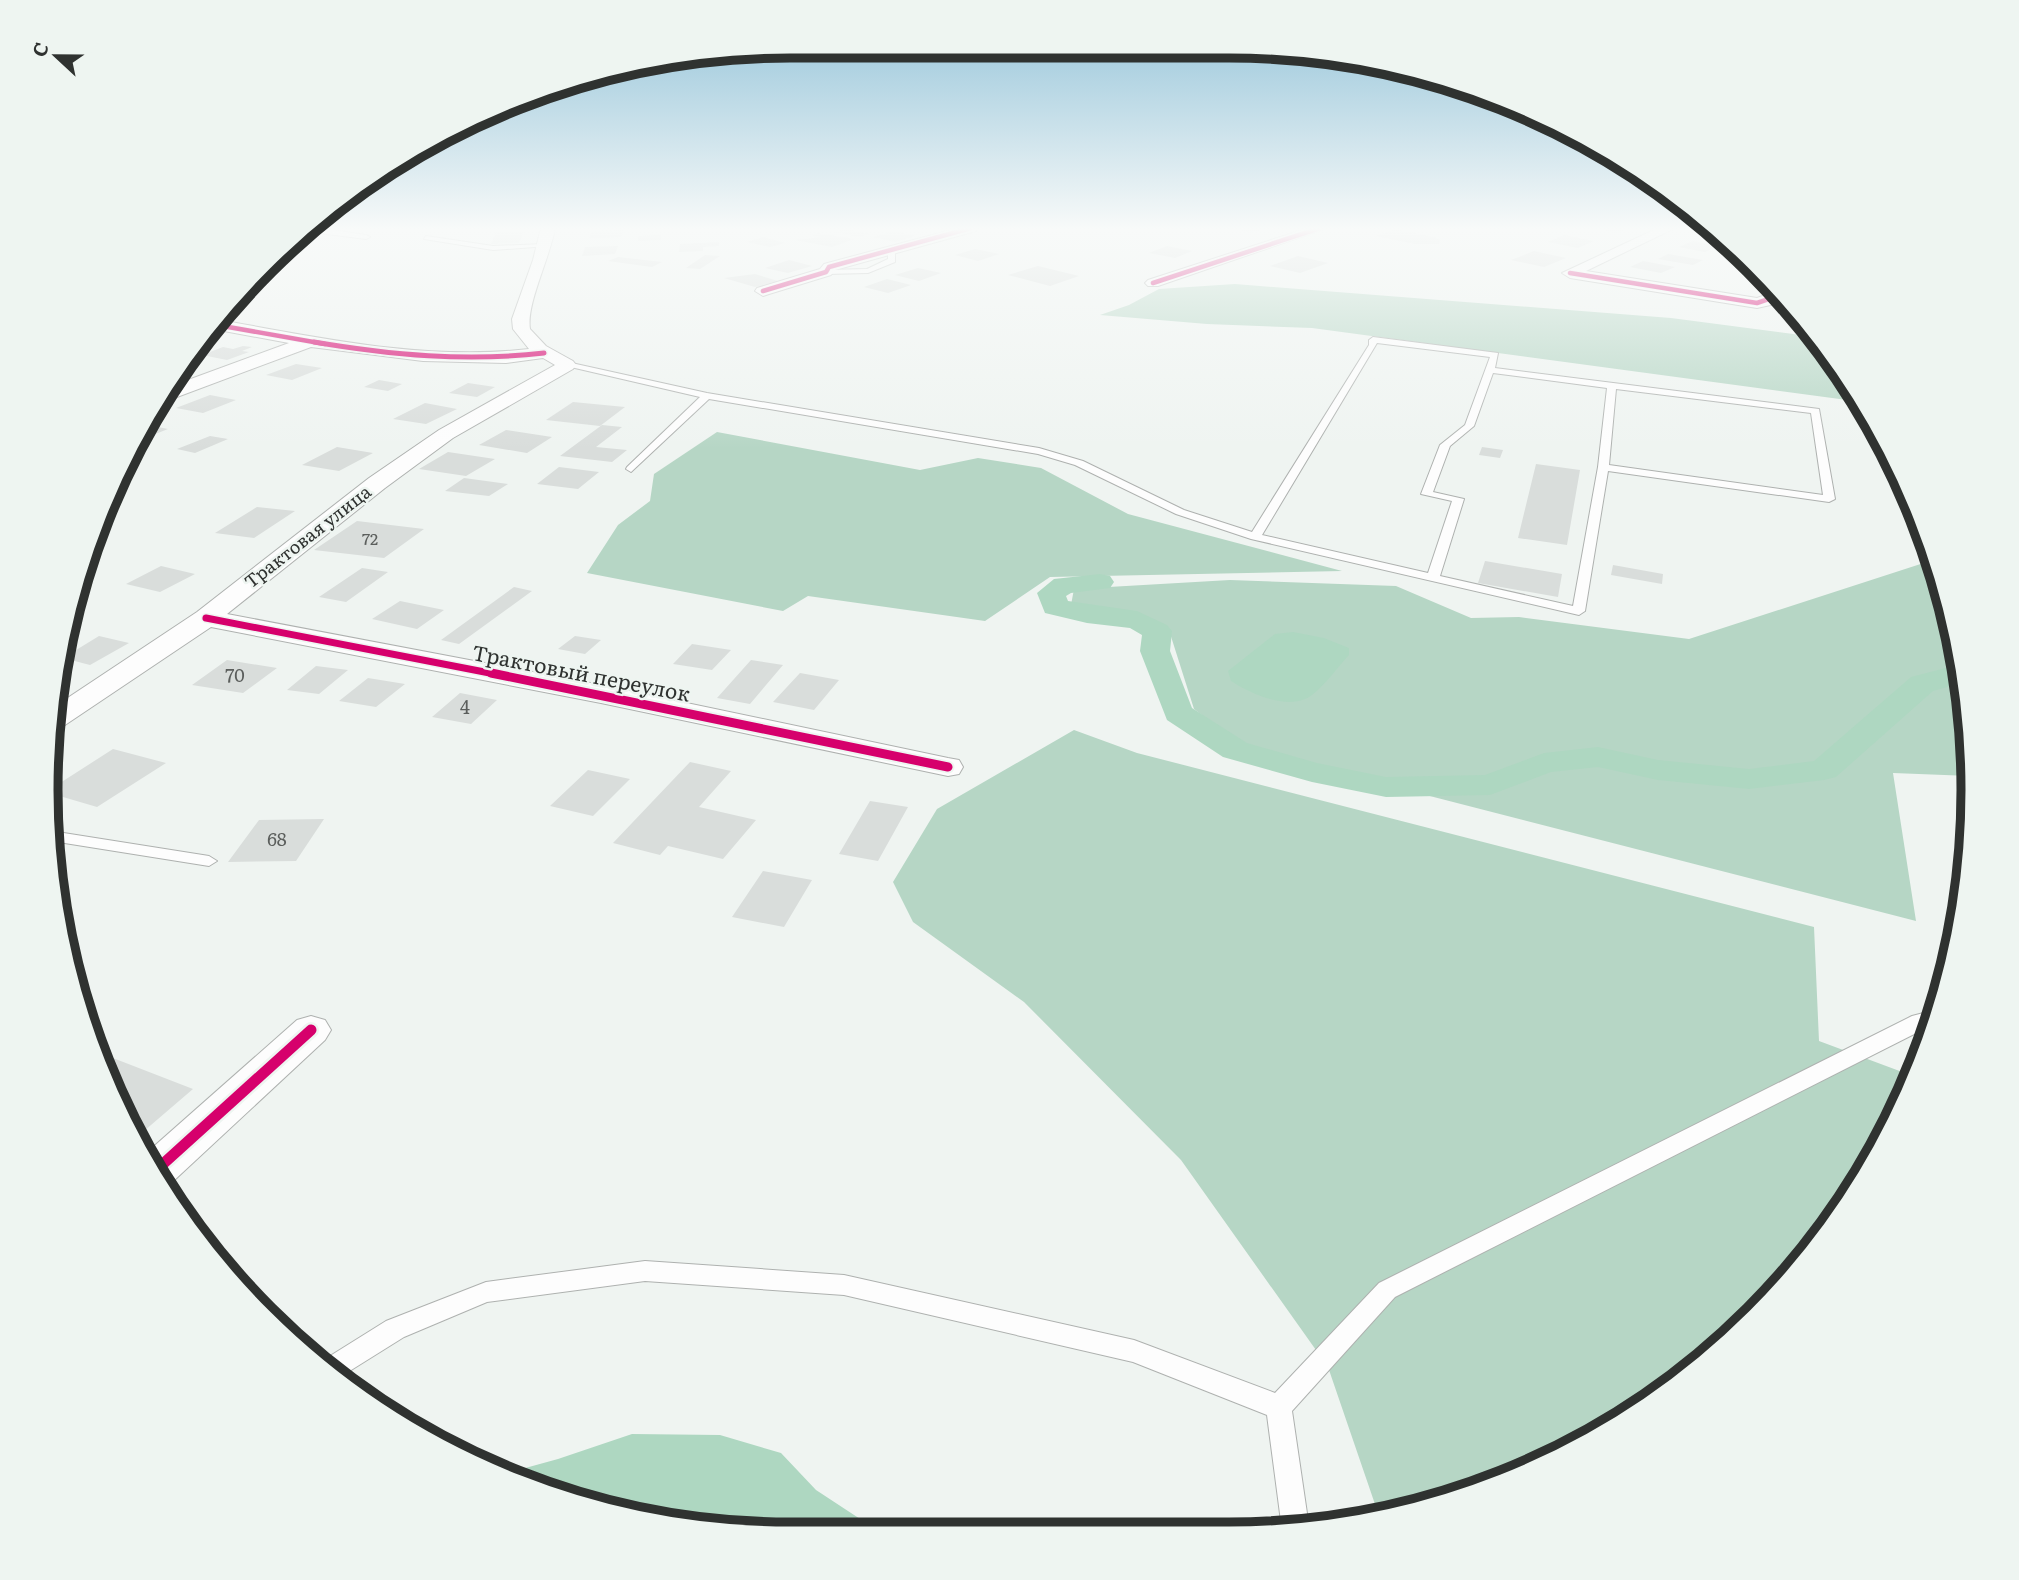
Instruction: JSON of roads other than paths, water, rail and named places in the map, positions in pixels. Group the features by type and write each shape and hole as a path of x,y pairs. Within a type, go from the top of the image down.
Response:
{"street":[{"path":"523,302 519,310 519,324 526,338 544,353 567,365"},
{"path":"223,326 309,341 423,355 512,358 544,353"},
{"path":"176,391 309,341"},
{"name":"Трактовая улица","path":"62,714 206,618 377,483 446,434 567,365"},
{"name":"Трактовый переулок","path":"206,618 601,694 948,768"},
{"path":"162,1165 311,1030"}],"lane":[{"path":"1255,537 1373,345 1373,340 1495,355 1469,426 1445,445 1427,494 1458,499 1433,578"},
{"path":"567,365 707,396 1039,451 1079,463 1180,512 1255,537 1579,611 1603,467 1612,386"},
{"path":"1490,370 1816,411 1829,499 1603,467"},
{"path":"631,469 707,396"},
{"path":"59,836 209,860"},
{"path":"1279,1407 1387,1290 1906,1027 1923,1021"},
{"path":"337,1365 395,1329 486,1292 645,1271 844,1285 1134,1352 1279,1407"},
{"path":"1279,1407 1295,1519"}],"waterway":[{"path":"1100,582 1064,585 1051,593 1055,607 1137,620 1157,631 1155,651 1178,713 1235,750 1312,772 1386,787 1490,785 1544,763 1598,757 1658,770 1749,779 1824,770 1922,684 1952,676"}]}
